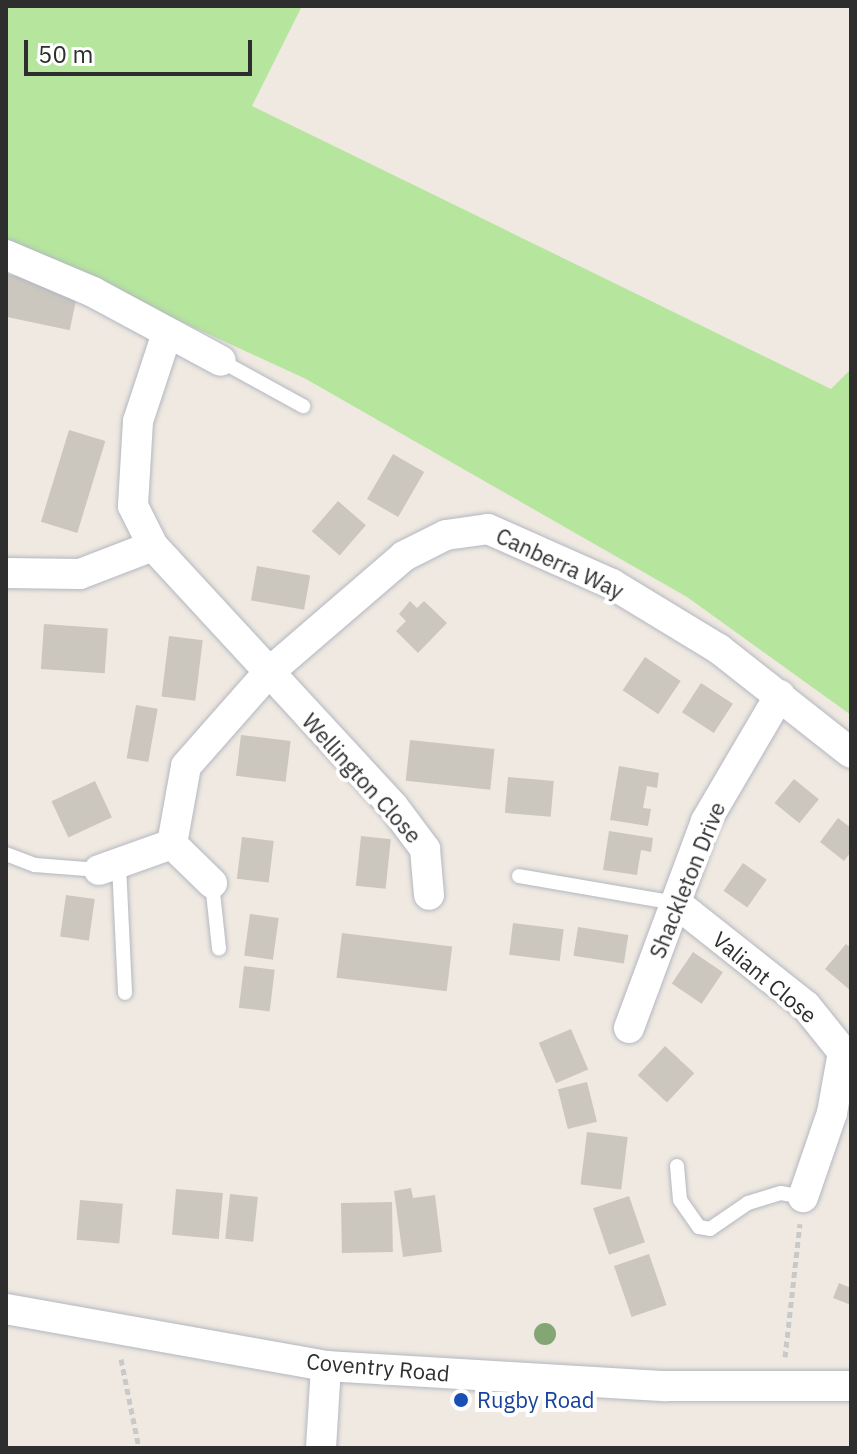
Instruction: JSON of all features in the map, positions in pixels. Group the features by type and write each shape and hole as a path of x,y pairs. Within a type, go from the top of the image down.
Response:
{"street":[{"path":"6,255 69,280 221,361"},
{"name":"Wellington Close","path":"167,333 138,421 133,506 153,546 267,674 393,806 425,849 429,895"},
{"name":"Canberra Way","path":"172,844 186,766 267,674 404,556 446,535 488,529 612,584 719,649 851,753"},
{"path":"6,573 80,574 153,546"},
{"name":"Shackleton Drive","path":"629,1028 706,821 780,695"},
{"path":"109,868 172,844 212,883"},
{"name":"Valiant Close","path":"676,903 806,1006 843,1052 832,1113 803,1197"},
{"name":"Coventry Road","path":"6,1309 326,1366 665,1386 851,1386"},
{"path":"321,1448 326,1366"}],"lane":[{"path":"221,361 303,406"},
{"path":"6,854 35,865 109,868 125,993"},
{"path":"519,876 676,903"},
{"path":"212,883 219,949"},
{"path":"677,1166 680,1200 699,1227 710,1229 748,1203 781,1193 803,1197"}],"path":[{"path":"784,1362 803,1197"},
{"path":"115,1329 139,1448"}],"green space":[{"path":"6,6 302,6 252,106 831,389 851,369 851,715 687,597 306,379 6,241"}],"building":[{"path":"7,274 78,289 70,330 6,317"},
{"path":"69,430 105,441 77,533 41,522"},
{"path":"393,454 424,472 398,517 367,499"},
{"path":"338,501 366,525 340,555 312,531"},
{"path":"257,566 310,575 304,610 251,600"},
{"path":"410,601 417,608 424,601 447,623 418,653 396,631 406,621 399,614"},
{"path":"44,624 108,628 105,673 41,669"},
{"path":"169,636 203,640 195,701 162,697"},
{"path":"645,657 681,681 658,714 623,690"},
{"path":"701,683 733,704 714,733 682,712"},
{"path":"136,705 158,709 148,762 127,758"},
{"path":"241,735 291,741 286,782 236,776"},
{"path":"410,740 495,749 490,790 406,781"},
{"path":"619,766 659,773 657,788 647,786 643,808 651,809 648,826 610,820"},
{"path":"508,777 554,781 551,817 505,813"},
{"path":"794,779 819,799 799,823 774,803"},
{"path":"95,781 112,817 68,838 51,801"},
{"path":"838,818 851,828 851,852 844,861 820,842"},
{"path":"609,831 653,838 651,852 641,850 637,875 603,870"},
{"path":"361,836 391,839 386,889 356,886"},
{"path":"242,837 274,841 269,883 237,879"},
{"path":"743,863 767,880 747,907 723,891"},
{"path":"66,895 95,899 89,941 60,937"},
{"path":"250,914 279,918 273,960 244,956"},
{"path":"513,923 564,929 560,961 509,955"},
{"path":"578,927 628,935 624,964 573,956"},
{"path":"342,933 452,947 447,991 337,978"},
{"path":"846,944 851,948 851,991 825,969"},
{"path":"693,952 723,972 702,1004 672,984"},
{"path":"244,966 275,970 270,1011 239,1008"},
{"path":"571,1029 588,1070 556,1083 539,1043"},
{"path":"665,1046 694,1073 667,1103 638,1075"},
{"path":"587,1082 597,1122 568,1129 558,1089"},
{"path":"587,1132 628,1137 621,1190 581,1185"},
{"path":"411,1188 413,1198 435,1195 442,1252 403,1257 394,1191"},
{"path":"176,1189 223,1193 219,1239 172,1235"},
{"path":"230,1194 258,1197 253,1242 225,1239"},
{"path":"629,1196 645,1242 609,1255 593,1208"},
{"path":"80,1200 123,1204 119,1244 77,1240"},
{"path":"392,1202 393,1252 342,1253 341,1203"},
{"path":"649,1254 667,1305 632,1317 614,1266"},
{"path":"839,1283 851,1288 851,1305 833,1298"}],"place":[{"name":"Rugby Road","path":"461,1400"}]}
